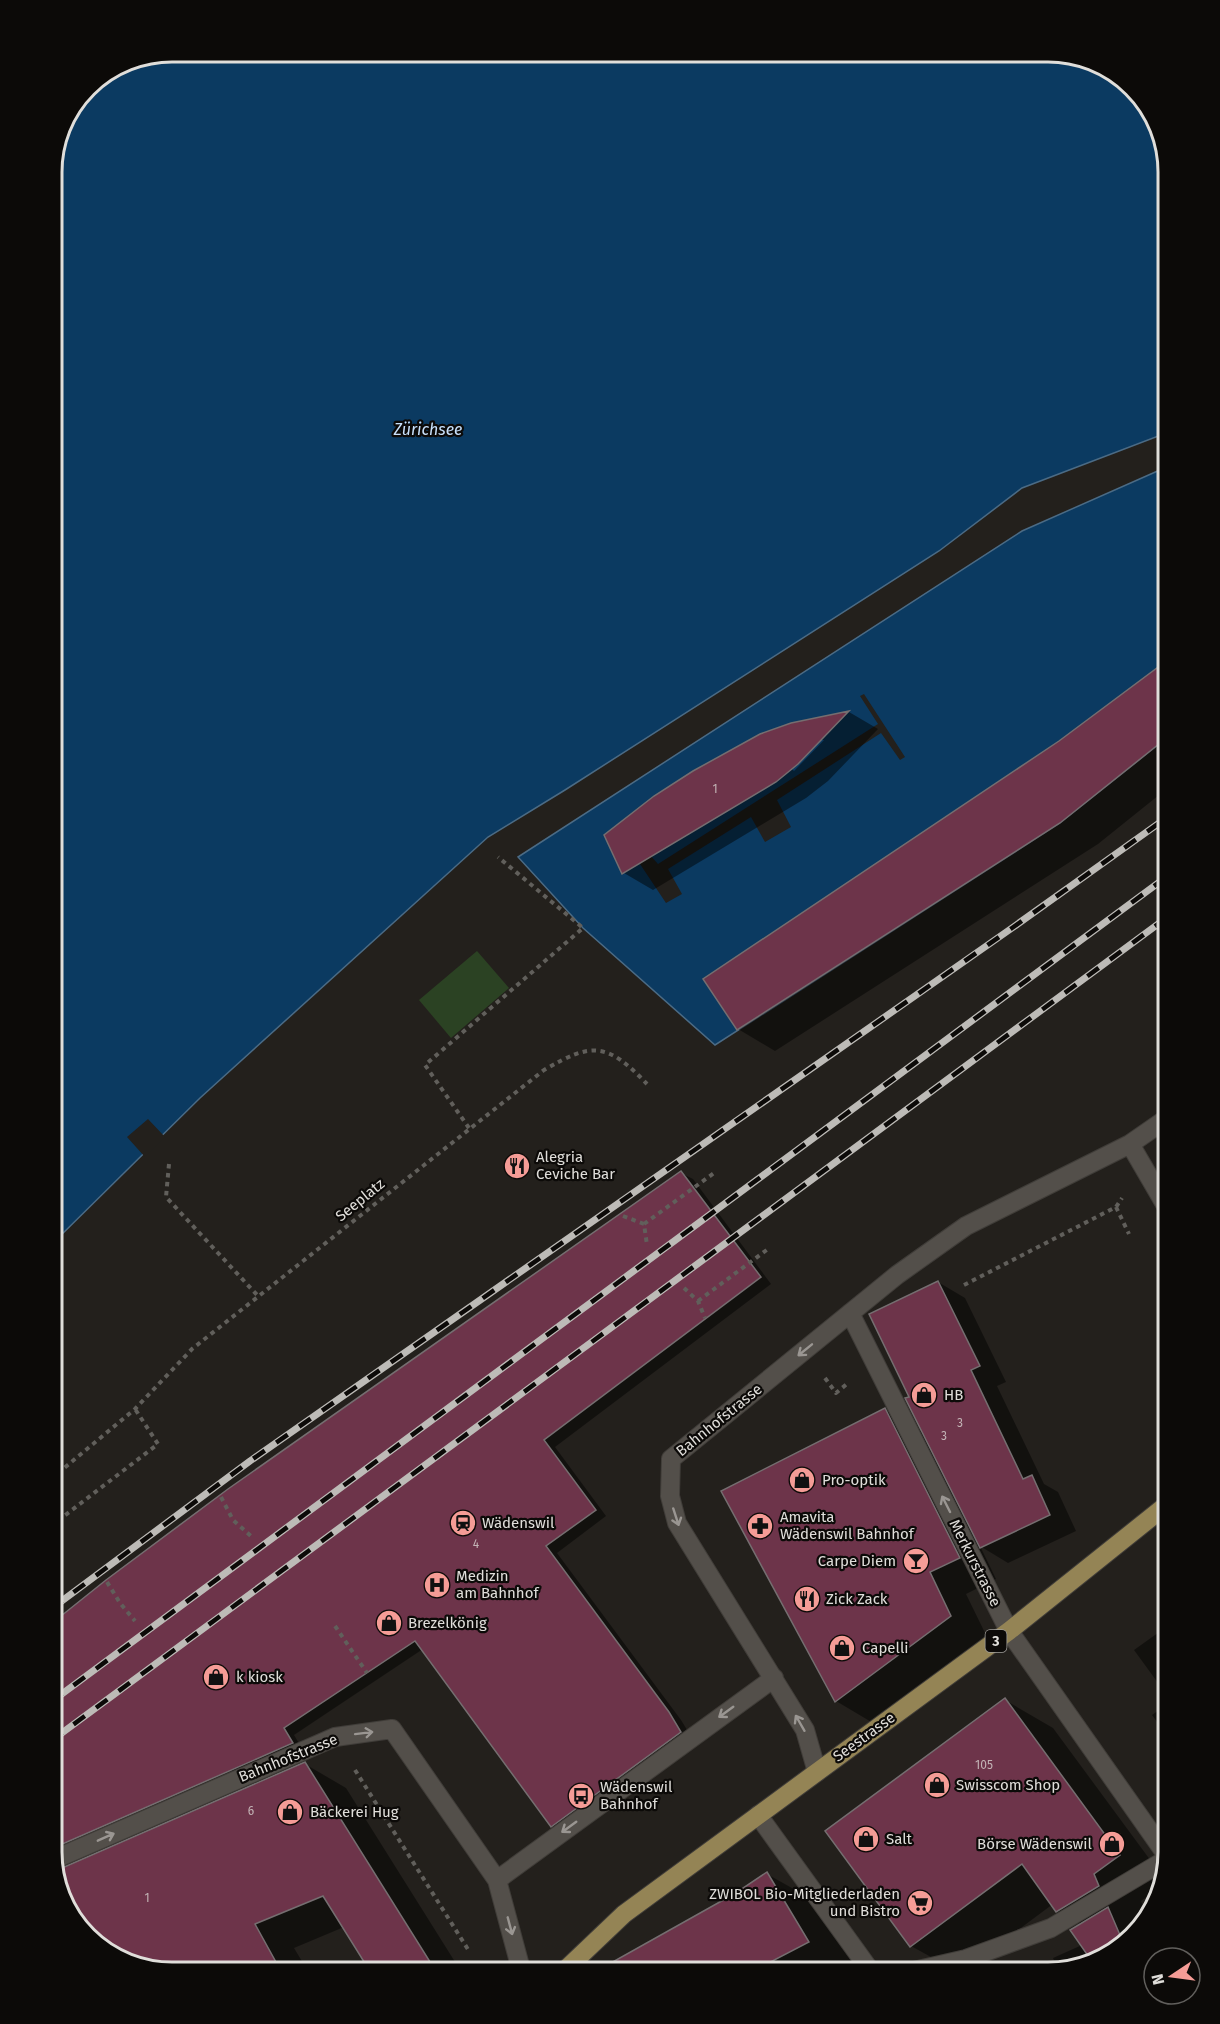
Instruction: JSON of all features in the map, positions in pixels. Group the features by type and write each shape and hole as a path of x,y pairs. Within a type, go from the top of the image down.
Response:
{"main road":[{"name":"Seestrasse","path":"574,1962 624,1914 1009,1631 1158,1512"}],"street":[{"name":"Bahnhofstrasse","path":"774,1678 677,1523 670,1496 670,1459 897,1275 966,1226 1130,1144 1158,1125"},
{"path":"1130,1144 1158,1192"},
{"name":"Merkurstrasse","path":"850,1312 1009,1631 1158,1845"},
{"path":"497,1880 774,1678 805,1731 818,1772"},
{"name":"Bahnhofstrasse","path":"62,1856 334,1737 392,1730 497,1880 519,1962"},
{"path":"758,1815 864,1962"},
{"path":"953,1962 1051,1928 1158,1863"}],"path":[{"path":"469,1128 425,1065 583,928 498,857"},
{"name":"Seeplatz","path":"62,1470 135,1409 192,1349 544,1071 580,1051 594,1050 608,1053 629,1064 647,1084"},
{"path":"964,1285 1116,1207 1123,1195 1130,1144"},
{"path":"169,1164 166,1197 258,1296"},
{"path":"644,1224 714,1173"},
{"path":"1116,1207 1130,1234"},
{"path":"622,1216 644,1224"},
{"path":"644,1224 646,1245"},
{"path":"698,1301 768,1249"},
{"path":"684,1288 698,1301 705,1317"},
{"path":"62,1518 158,1444 135,1409"},
{"path":"221,1497 233,1520 251,1536"},
{"path":"106,1582 135,1621"},
{"path":"334,1626 368,1673"},
{"path":"334,1737 469,1951"}],"green space":[{"path":"477,951 509,988 451,1038 419,1000"}],"water":[{"name":"Zürichsee","path":"157,62 1056,62 1084,67 1110,80 1121,89 1140,110 1153,136 1158,157 1158,436 1022,488 939,551 488,837 200,1098 62,1234 62,164 70,129 76,116 89,99 116,76 136,67"},
{"path":"1158,471 1158,745 1060,823 715,1045 583,928 518,857 1022,531"}],"pier":[{"path":"864,694 905,757 900,760 881,733 777,800 791,827 765,842 751,817 668,869 682,894 666,903 638,861 650,855 658,864 878,724 860,696"},
{"path":"148,1119 165,1137 145,1157 127,1137"}],"building":[{"path":"1158,667 1158,745 1060,823 737,1030 703,979 1059,741"},
{"path":"849,711 798,764 776,782 622,874 604,835 654,796 693,771 760,734 791,723"},
{"path":"681,1171 761,1277 544,1440 596,1510 546,1546 669,1712 681,1732 551,1827 415,1641 284,1728 293,1743 62,1844 62,1615 228,1489"},
{"path":"938,1281 980,1366 971,1370 1023,1479 1032,1475 1050,1515 980,1548 905,1398 909,1397 869,1314"},
{"path":"885,1408 960,1558 930,1572 951,1616 835,1702 721,1491"},
{"path":"1005,1698 1120,1855 1094,1874 1099,1886 1056,1912 1022,1864 910,1947 825,1831"},
{"path":"305,1762 430,1962 364,1962 323,1896 255,1924 276,1962 164,1962 136,1957 110,1944 89,1925 73,1901 62,1868"},
{"path":"767,1872 809,1942 770,1962 613,1962 734,1894"},
{"path":"1108,1907 1120,1936 1110,1944 1088,1955 1070,1930"}],"railway":[{"path":"62,1601 250,1461 1158,824"},
{"path":"62,1694 1158,883"},
{"path":"62,1733 1158,924"}],"place":[{"name":"Alegria Ceviche Bar","path":"517,1166"},
{"name":"HB","path":"924,1395"},
{"name":"Pro-optik","path":"802,1480"},
{"name":"Wädenswil","path":"463,1523"},
{"name":"Amavita Wädenswil Bahnhof","path":"760,1526"},
{"name":"Carpe Diem","path":"916,1561"},
{"name":"Medizin am Bahnhof","path":"437,1585"},
{"name":"Zick Zack","path":"807,1599"},
{"name":"Brezelkönig","path":"389,1623"},
{"name":"Capelli","path":"842,1648"},
{"name":"k kiosk","path":"216,1677"},
{"name":"Swisscom Shop","path":"937,1785"},
{"name":"Wädenswil Bahnhof","path":"581,1796"},
{"name":"Bäckerei Hug","path":"290,1812"},
{"name":"Salt","path":"866,1839"},
{"name":"Börse Wädenswil","path":"1112,1844"},
{"name":"ZWIBOL Bio-Mitgliederladen und Bistro","path":"920,1903"}]}
